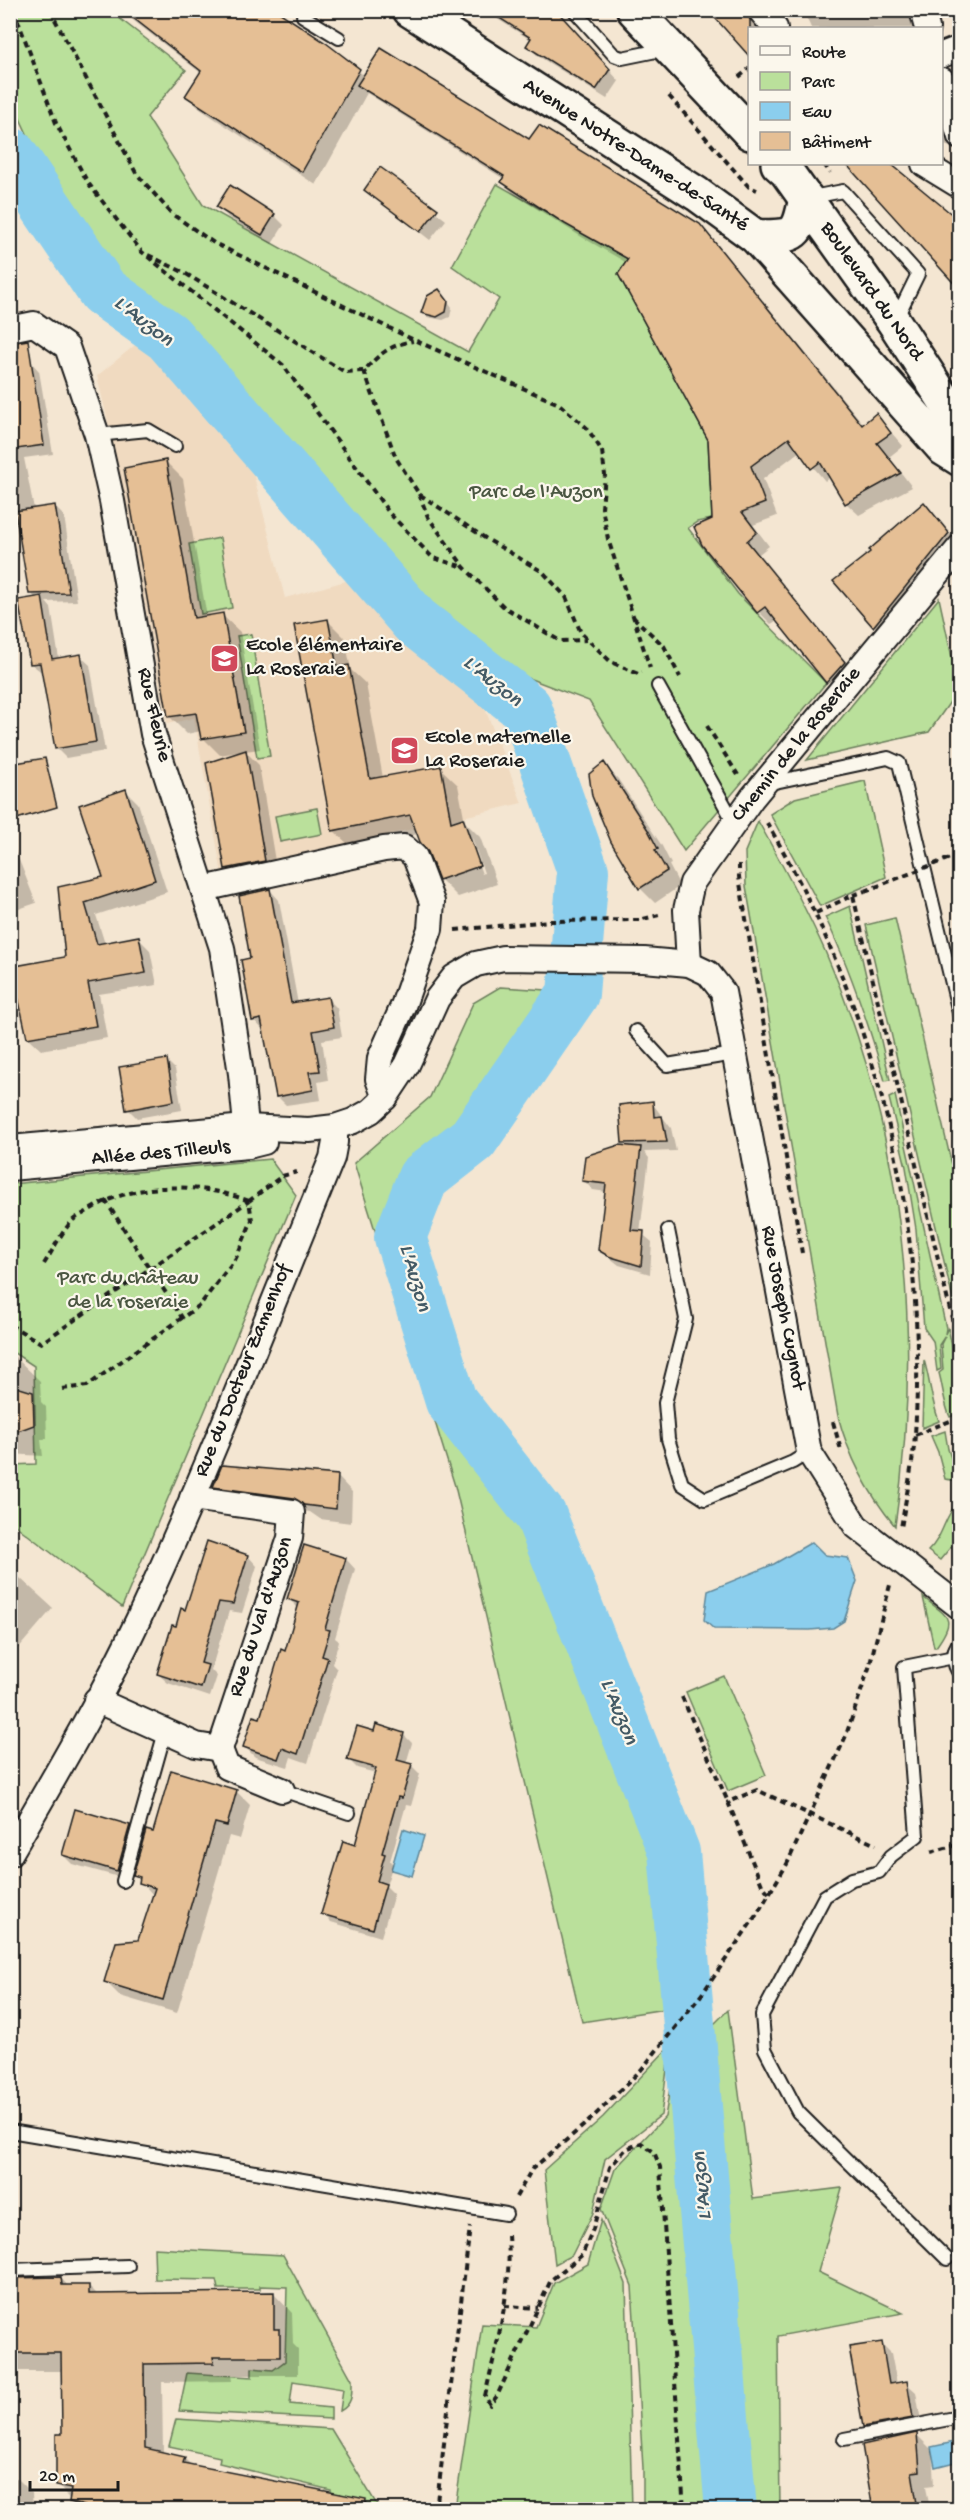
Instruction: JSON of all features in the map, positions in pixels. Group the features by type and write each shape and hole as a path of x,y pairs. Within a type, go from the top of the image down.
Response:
{"main road":[{"name":"Avenue Notre-Dame-de-Santé","path":"410,10 697,194 756,237 944,448 960,459"},
{"path":"634,10 748,131"},
{"name":"Boulevard du Nord","path":"779,165 806,198 894,322 960,424"},
{"path":"756,237 787,236 796,231 801,221 806,198"}],"street":[{"path":"760,10 774,27"},
{"path":"783,10 785,27"},
{"path":"922,10 927,27"},
{"path":"943,55 960,48"},
{"path":"943,83 960,137"},
{"path":"926,165 960,186"},
{"name":"Rue Fleurie","path":"10,329 34,324 67,347 97,435 112,501 153,734 222,948 242,1074 247,1136"},
{"name":"Chemin de la Roseraie","path":"689,964 687,910 692,883 759,790 960,547"},
{"path":"203,889 384,849 404,847 415,857 432,902 430,930 403,1006 380,1058 378,1079 385,1098"},
{"path":"335,1126 353,1121 371,1111 385,1098 406,1065 437,999 454,977 476,964 503,958 644,960 689,964"},
{"name":"Rue Joseph Cugnot","path":"689,964 708,973 723,992 809,1452 856,1526 960,1607"},
{"name":"Allée des Tilleuls","path":"12,1152 247,1136 335,1126"},
{"name":"Rue du Docteur Zamenhof","path":"10,1854 138,1620 192,1498 332,1158 335,1126"},
{"name":"Rue du Val d'Auzon","path":"192,1498 292,1512 290,1538 220,1749"},
{"path":"96,1700 196,1746 220,1749 227,1767 282,1790"}],"lane":[{"path":"306,10 303,16 339,38"},
{"path":"574,10 614,55 622,58 670,49"},
{"path":"806,198 843,191 918,274 894,322"},
{"path":"97,435 148,430 176,446"},
{"path":"658,687 734,822"},
{"path":"759,790 776,782 888,758 899,764 960,1017"},
{"path":"636,1031 667,1065 734,1054"},
{"path":"668,1230 686,1319 665,1403 668,1438 682,1484 705,1499 793,1462 809,1452"},
{"path":"960,1641 954,1657 956,1669 960,1674"},
{"path":"947,2259 798,2112 765,2049 762,2015 825,1896 852,1879 879,1872 891,1856 918,1836 904,1667 954,1657"},
{"path":"123,1881 165,1732"},
{"path":"282,1790 348,1813"},
{"path":"10,2131 506,2214"},
{"path":"10,2270 128,2266"},
{"path":"844,2439 960,2417"}],"path":[{"path":"14,10 56,123 87,183 142,252 283,365 390,514 433,558 464,567"},
{"path":"50,10 136,173 172,214 214,243 414,340 559,404 587,428 602,451 605,475 602,508 608,539 658,687"},
{"path":"142,252 183,272 345,372 364,371 375,359 394,345 414,340"},
{"path":"364,371 396,458 419,494 428,517 464,567 504,607 560,641 588,640"},
{"path":"419,494 484,538 543,572 566,597 581,633 611,662 638,674 650,668"},
{"path":"633,617 664,646 685,688"},
{"path":"684,2510 660,2167 654,2152 641,2143 627,2149 610,2167 582,2255 551,2280 497,2396 490,2405 485,2396 504,2306 509,2255 506,2214 532,2169 589,2121 641,2070 702,1994 757,1914 787,1864 812,1814 845,1738 862,1688 897,1557 915,1435 917,1366 911,1250 899,1169 882,1094 859,1023 816,913 787,858 759,790 702,718"},
{"path":"816,913 853,895 960,854"},
{"path":"739,860 739,877 802,1255"},
{"path":"853,895 960,1353"},
{"path":"464,930 549,921 639,920"},
{"path":"10,1325 41,1343 282,1176"},
{"path":"44,1264 72,1220 105,1200 146,1189 197,1189 226,1192 249,1200"},
{"path":"105,1200 183,1318"},
{"path":"62,1389 87,1386 200,1305 236,1258 252,1220 249,1200"},
{"path":"832,1418 846,1459"},
{"path":"915,1435 960,1418"},
{"path":"682,1697 762,1885 769,1893"},
{"path":"960,1711 953,1713 960,1741"},
{"path":"728,1802 757,1790 812,1814"},
{"path":"436,2510 472,2208"},
{"path":"504,2306 538,2308"}],"shaded area":[{"path":"140,341 248,453 285,598 360,577 480,696 522,803 222,874 194,718 167,724 119,468 97,376"}],"green space":[{"name":"Parc de l'Auzon","path":"10,11 110,11 186,70 147,117 203,205 468,352 499,299 452,266 497,184 628,259 618,274 708,440 712,519 697,522 688,528 738,594 826,683 684,851 589,701 515,673 379,571 236,382 71,229 11,99"},
{"path":"220,538 232,608 201,614 189,544"},
{"path":"939,598 959,689 929,732 807,760"},
{"path":"251,634 270,756 257,758 237,636"},
{"path":"865,781 886,877 820,906 770,814 795,798"},
{"path":"317,808 322,834 280,842 275,816"},
{"path":"758,821 817,934 852,1020 873,1090 890,1161 900,1233 906,1306 907,1379 904,1453 895,1526 876,1501 860,1474 838,1416 746,886 745,852"},
{"path":"850,906 890,1080 885,1081 859,998 825,917"},
{"path":"895,918 959,1196 959,1326 866,925"},
{"path":"500,987 562,991 467,1128 411,1174 390,1236 444,1410 534,1520 665,1855 671,2008 582,2022 455,1486 354,1163 430,1097 473,1003"},
{"path":"895,1095 946,1328 945,1334 948,1328 959,1376 959,1413 950,1417 939,1373 943,1370 941,1344 945,1336 939,1345 941,1369 937,1371 933,1341 924,1328 916,1229 906,1167 889,1098"},
{"name":"Parc du château de la roseraie","path":"270,1159 296,1195 122,1607 11,1522 11,1465 36,1464 34,1366 11,1351 11,1184"},
{"path":"924,1360 939,1421 922,1428"},
{"path":"945,1431 948,1449 959,1481 945,1479 931,1436"},
{"path":"959,1501 959,1542 950,1548 940,1560 928,1551"},
{"path":"923,1597 947,1618 947,1629 936,1647 934,1647"},
{"path":"724,1676 766,1775 728,1791 686,1692"},
{"path":"728,2010 753,2199 842,2188 818,2272 903,2313 778,2336 780,2509 643,2509 643,2468 632,2286 601,2209 615,2169 665,2117 674,2064"},
{"path":"670,2046 661,2115 605,2159 593,2213 572,2255 555,2264 544,2170 603,2117"},
{"path":"601,2220 626,2284 632,2509 455,2509 482,2324 536,2327 554,2283 588,2264"},
{"path":"154,2248 283,2255 352,2380 350,2402 340,2411 343,2389 293,2381 290,2404 331,2408 331,2419 179,2411 187,2373 252,2377 252,2368 273,2370 285,2361 287,2287 218,2289 216,2280 155,2279"},
{"path":"176,2419 331,2429 379,2508 331,2497 331,2490 219,2463 220,2457 169,2446"}],"water":[{"path":"812,1542 825,1555 848,1558 857,1581 844,1621 833,1628 810,1630 714,1629 704,1620 708,1591 774,1564"},
{"path":"403,1829 424,1836 412,1876 391,1870"},
{"path":"959,2441 959,2461 935,2467 931,2447"}],"building":[{"path":"123,10 276,10 360,69 302,172 185,96 201,71"},
{"path":"487,10 556,10 610,69 596,90 526,46 531,38"},
{"path":"708,10 746,10 750,20 748,55"},
{"path":"381,48 529,139 539,125 700,224 862,425 876,413 891,433 877,443 901,473 845,504 820,462 811,469 789,438 751,466 765,503 742,512 757,532 747,541 845,662 826,683 765,607 757,613 702,545 694,527 712,519 708,440 618,274 628,259 565,224 501,182 504,176 357,85"},
{"path":"847,165 892,165 960,221 960,290"},
{"path":"380,167 438,209 420,232 364,190"},
{"path":"230,185 275,214 262,235 216,207"},
{"path":"439,289 448,301 446,312 437,317 421,313 427,296"},
{"path":"28,340 44,445 10,450 10,343"},
{"path":"166,460 194,618 223,613 244,732 201,739 196,713 168,717 124,468"},
{"path":"924,502 949,533 873,627 833,581 870,552 869,550"},
{"path":"55,505 69,593 29,594 15,511"},
{"path":"42,596 52,659 81,654 96,742 55,749 40,663 30,664 18,600"},
{"path":"328,619 337,667 349,665 370,779 441,766 451,822 463,818 480,866 439,880 428,852 420,842 410,815 332,831 294,625"},
{"path":"246,750 265,861 225,869 206,763"},
{"path":"45,758 57,807 10,821 10,764"},
{"path":"604,762 648,830 658,849 655,850 667,871 639,889 611,842 592,796 589,774"},
{"path":"126,789 155,880 85,903 97,944 139,936 146,973 88,983 96,1026 27,1038 17,992 10,993 10,967 65,957 58,887 103,877 79,805"},
{"path":"270,889 291,1003 328,997 334,1027 313,1031 320,1071 309,1072 313,1090 276,1097 261,1019 252,1021 241,960 250,958 239,896"},
{"path":"167,1059 174,1101 126,1110 119,1067"},
{"path":"653,1101 654,1117 662,1116 667,1142 622,1143 619,1105"},
{"path":"619,1145 641,1147 631,1230 644,1231 641,1266 608,1256 598,1250 606,1184 582,1181 585,1156"},
{"path":"10,1385 33,1392 34,1425 10,1434"},
{"path":"222,1465 338,1475 336,1509 304,1505 294,1498 213,1487"},
{"path":"207,1541 248,1555 233,1604 219,1602 201,1663 208,1665 201,1688 157,1674 172,1625 176,1626 181,1608 185,1610"},
{"path":"304,1545 346,1558 325,1629 330,1630 322,1656 328,1658 298,1754 282,1748 278,1759 243,1747 253,1716 260,1718 281,1649 285,1651 299,1603 287,1599"},
{"path":"376,1724 404,1733 397,1760 412,1764 402,1798 398,1797 382,1853 385,1854 377,1881 386,1884 373,1929 321,1914 343,1841 355,1845 376,1768 347,1760 357,1726 374,1731"},
{"path":"171,1770 237,1790 227,1826 215,1823 163,2000 104,1982 116,1942 138,1940 155,1888 139,1883 140,1877 133,1875 146,1830 153,1832"},
{"path":"75,1809 130,1825 117,1871 62,1855"},
{"path":"61,2277 62,2285 89,2285 89,2294 274,2292 274,2329 280,2329 280,2357 213,2357 214,2363 144,2364 145,2448 185,2457 183,2463 366,2499 365,2510 84,2510 85,2506 69,2502 71,2489 56,2486 56,2434 62,2434 61,2353 10,2353 10,2278"},
{"path":"882,2342 889,2384 907,2381 913,2418 863,2427 849,2347"},
{"path":"917,2433 920,2471 912,2472 918,2510 873,2510 862,2445"}],"waterway":[{"name":"L'Auzon","path":"10,153 103,291 168,337 415,621 526,708 583,871 573,994 473,1139 423,1178 400,1237 451,1401 541,1516 674,1852 731,2510"}],"place":[{"name":"Ecole élémentaire La Roseraie","path":"225,658"},
{"name":"Ecole maternelle La Roseraie","path":"404,750"}]}
